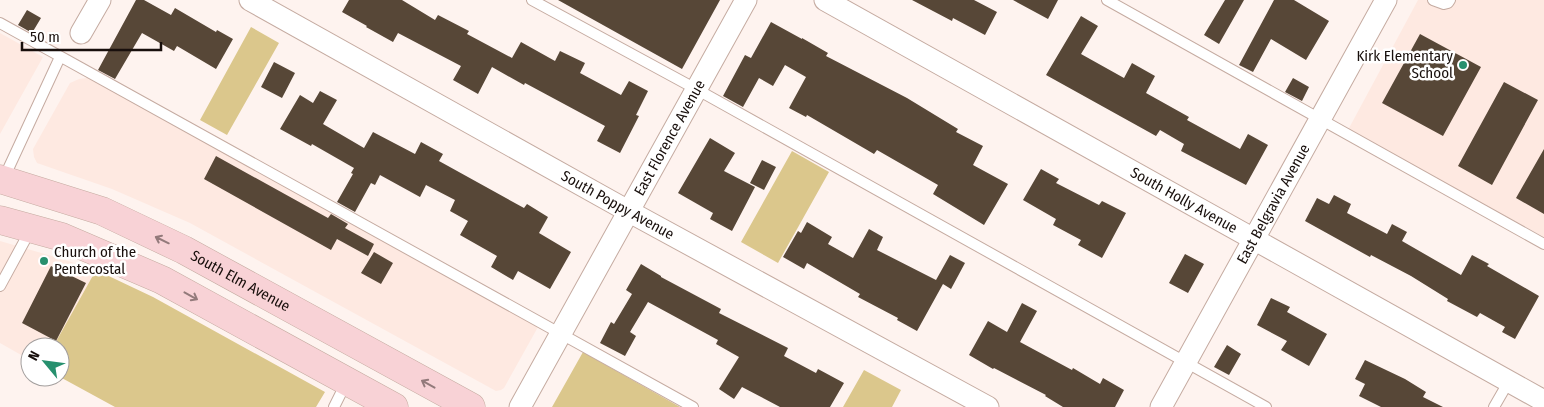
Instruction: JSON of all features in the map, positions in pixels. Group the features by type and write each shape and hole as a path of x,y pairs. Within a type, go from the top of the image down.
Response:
{"main road":[{"name":"South Elm Avenue","path":"2,180 102,211 184,250 471,407"},
{"path":"0,220 62,237 162,280 394,407"}],"street":[{"path":"81,33 100,0"},
{"name":"South Poppy Avenue","path":"250,0 628,212 988,407"},
{"name":"East Florence Avenue","path":"520,407 746,0"},
{"name":"South Holly Avenue","path":"824,0 1544,400"},
{"name":"East Belgravia Avenue","path":"1161,407 1386,0"}],"lane":[{"path":"532,0 696,89 1266,407"},
{"path":"1106,0 1544,244"},
{"path":"1433,0 1444,4 1450,0"},
{"path":"0,23 693,407"},
{"path":"2,180 60,57"},
{"path":"0,286 31,228"},
{"path":"334,407 347,381"},
{"path":"1494,407 1509,381"}],"shaded area":[{"name":"Kirk Elementary School","path":"1418,0 1544,0 1544,237 1348,130"},
{"path":"251,27 279,43 227,135 200,120"},
{"path":"0,33 43,57 0,134"},
{"path":"90,78 538,327 504,388 496,391 190,223 112,189 37,163 33,149 70,83 79,79"},
{"path":"792,151 829,172 778,263 741,242"},
{"path":"0,241 96,270 59,337 20,337 20,354 0,343"},
{"path":"96,270 153,297 325,392 316,407 115,407 70,382 70,337 59,337"},
{"path":"583,352 680,407 552,407"},
{"path":"864,370 901,390 892,407 843,407"}],"building":[{"path":"136,0 144,0 171,15 175,8 216,32 217,30 233,39 216,69 177,46 174,51 142,33 115,79 98,70"},
{"path":"349,0 402,0 435,20 438,15 469,31 467,34 512,58 521,42 555,61 560,51 585,63 580,73 621,95 629,81 648,91 636,115 639,116 620,153 597,141 605,126 492,67 478,94 453,80 461,66 398,33 393,42 366,27 342,12"},
{"path":"558,0 720,0 682,69"},
{"path":"912,0 974,0 997,12 985,35 953,18 952,21"},
{"path":"1013,0 1058,0 1048,19"},
{"path":"1225,0 1244,0 1219,44 1204,35"},
{"path":"1274,0 1294,0 1329,21 1306,60 1271,39 1253,72 1239,65"},
{"path":"27,10 41,18 32,33 18,25"},
{"path":"1081,16 1098,26 1081,54 1124,78 1132,63 1155,76 1146,93 1189,117 1187,120 1240,149 1248,134 1268,145 1246,185 1181,151 1184,144 1160,130 1156,136 1046,75"},
{"path":"771,22 828,53 826,56 907,98 958,129 956,132 983,146 973,165 1008,184 984,225 933,194 938,185 877,150 874,154 807,115 806,117 789,108 806,77 785,65 773,86 759,78 743,107 723,96 745,55 751,58"},
{"path":"1420,34 1481,67 1443,136 1382,103"},
{"path":"274,62 295,73 282,98 261,87"},
{"path":"1293,78 1309,87 1302,101 1285,92"},
{"path":"1504,82 1538,100 1492,185 1458,166"},
{"path":"320,91 337,100 323,124 364,148 373,132 415,154 421,142 443,154 439,161 524,208 527,204 548,217 539,233 571,252 550,289 518,271 513,280 491,267 497,256 460,235 468,221 450,211 455,200 426,185 420,197 380,175 375,185 371,183 355,212 337,202 353,174 351,173 354,168 312,144 311,146 280,129 300,95 313,103"},
{"path":"710,138 735,153 724,171 755,187 732,231 710,219 713,213 678,193"},
{"path":"1544,149 1544,214 1516,198"},
{"path":"216,156 328,218 331,214 348,224 345,228 374,244 368,256 337,239 331,250 204,179"},
{"path":"762,160 776,167 764,190 750,183"},
{"path":"1041,169 1059,179 1056,183 1099,205 1102,201 1126,213 1102,258 1078,245 1081,240 1053,225 1056,219 1023,200"},
{"path":"1334,195 1351,204 1347,213 1387,234 1392,224 1407,232 1402,241 1461,275 1472,255 1489,264 1487,266 1539,296 1515,339 1502,332 1505,327 1480,313 1477,317 1447,301 1448,299 1411,276 1371,255 1370,257 1305,221 1317,198 1329,204"},
{"path":"807,222 832,237 828,244 853,258 869,229 883,237 877,250 936,280 950,255 965,263 951,289 943,284 917,331 897,320 898,318 858,297 860,294 807,263 804,269 783,257 798,231 801,233"},
{"path":"374,252 393,263 381,284 361,273"},
{"path":"1185,254 1204,264 1188,293 1169,283"},
{"path":"641,264 661,277 721,309 719,313 788,348 784,356 816,373 818,369 844,383 830,407 780,407 742,387 734,399 719,389 739,357 716,344 718,340 648,302 630,332 636,336 625,356 600,343 611,322 614,324 632,294 626,290"},
{"path":"51,266 86,283 58,337 48,337 22,323"},
{"path":"1271,298 1290,307 1287,312 1327,334 1309,366 1281,350 1287,341 1257,325"},
{"path":"1022,303 1037,311 1020,342 1072,370 1073,368 1100,384 1103,378 1124,390 1115,407 1063,407 1046,395 969,355 988,321 1007,332"},
{"path":"1227,345 1241,354 1229,375 1214,367"},
{"path":"1365,360 1405,379 1426,392 1423,397 1443,407 1381,407 1359,396 1365,384 1355,379"}],"place":[{"name":"Kirk Elementary School","path":"1463,65"},
{"name":"Church of the Pentecostal","path":"44,261"}]}
